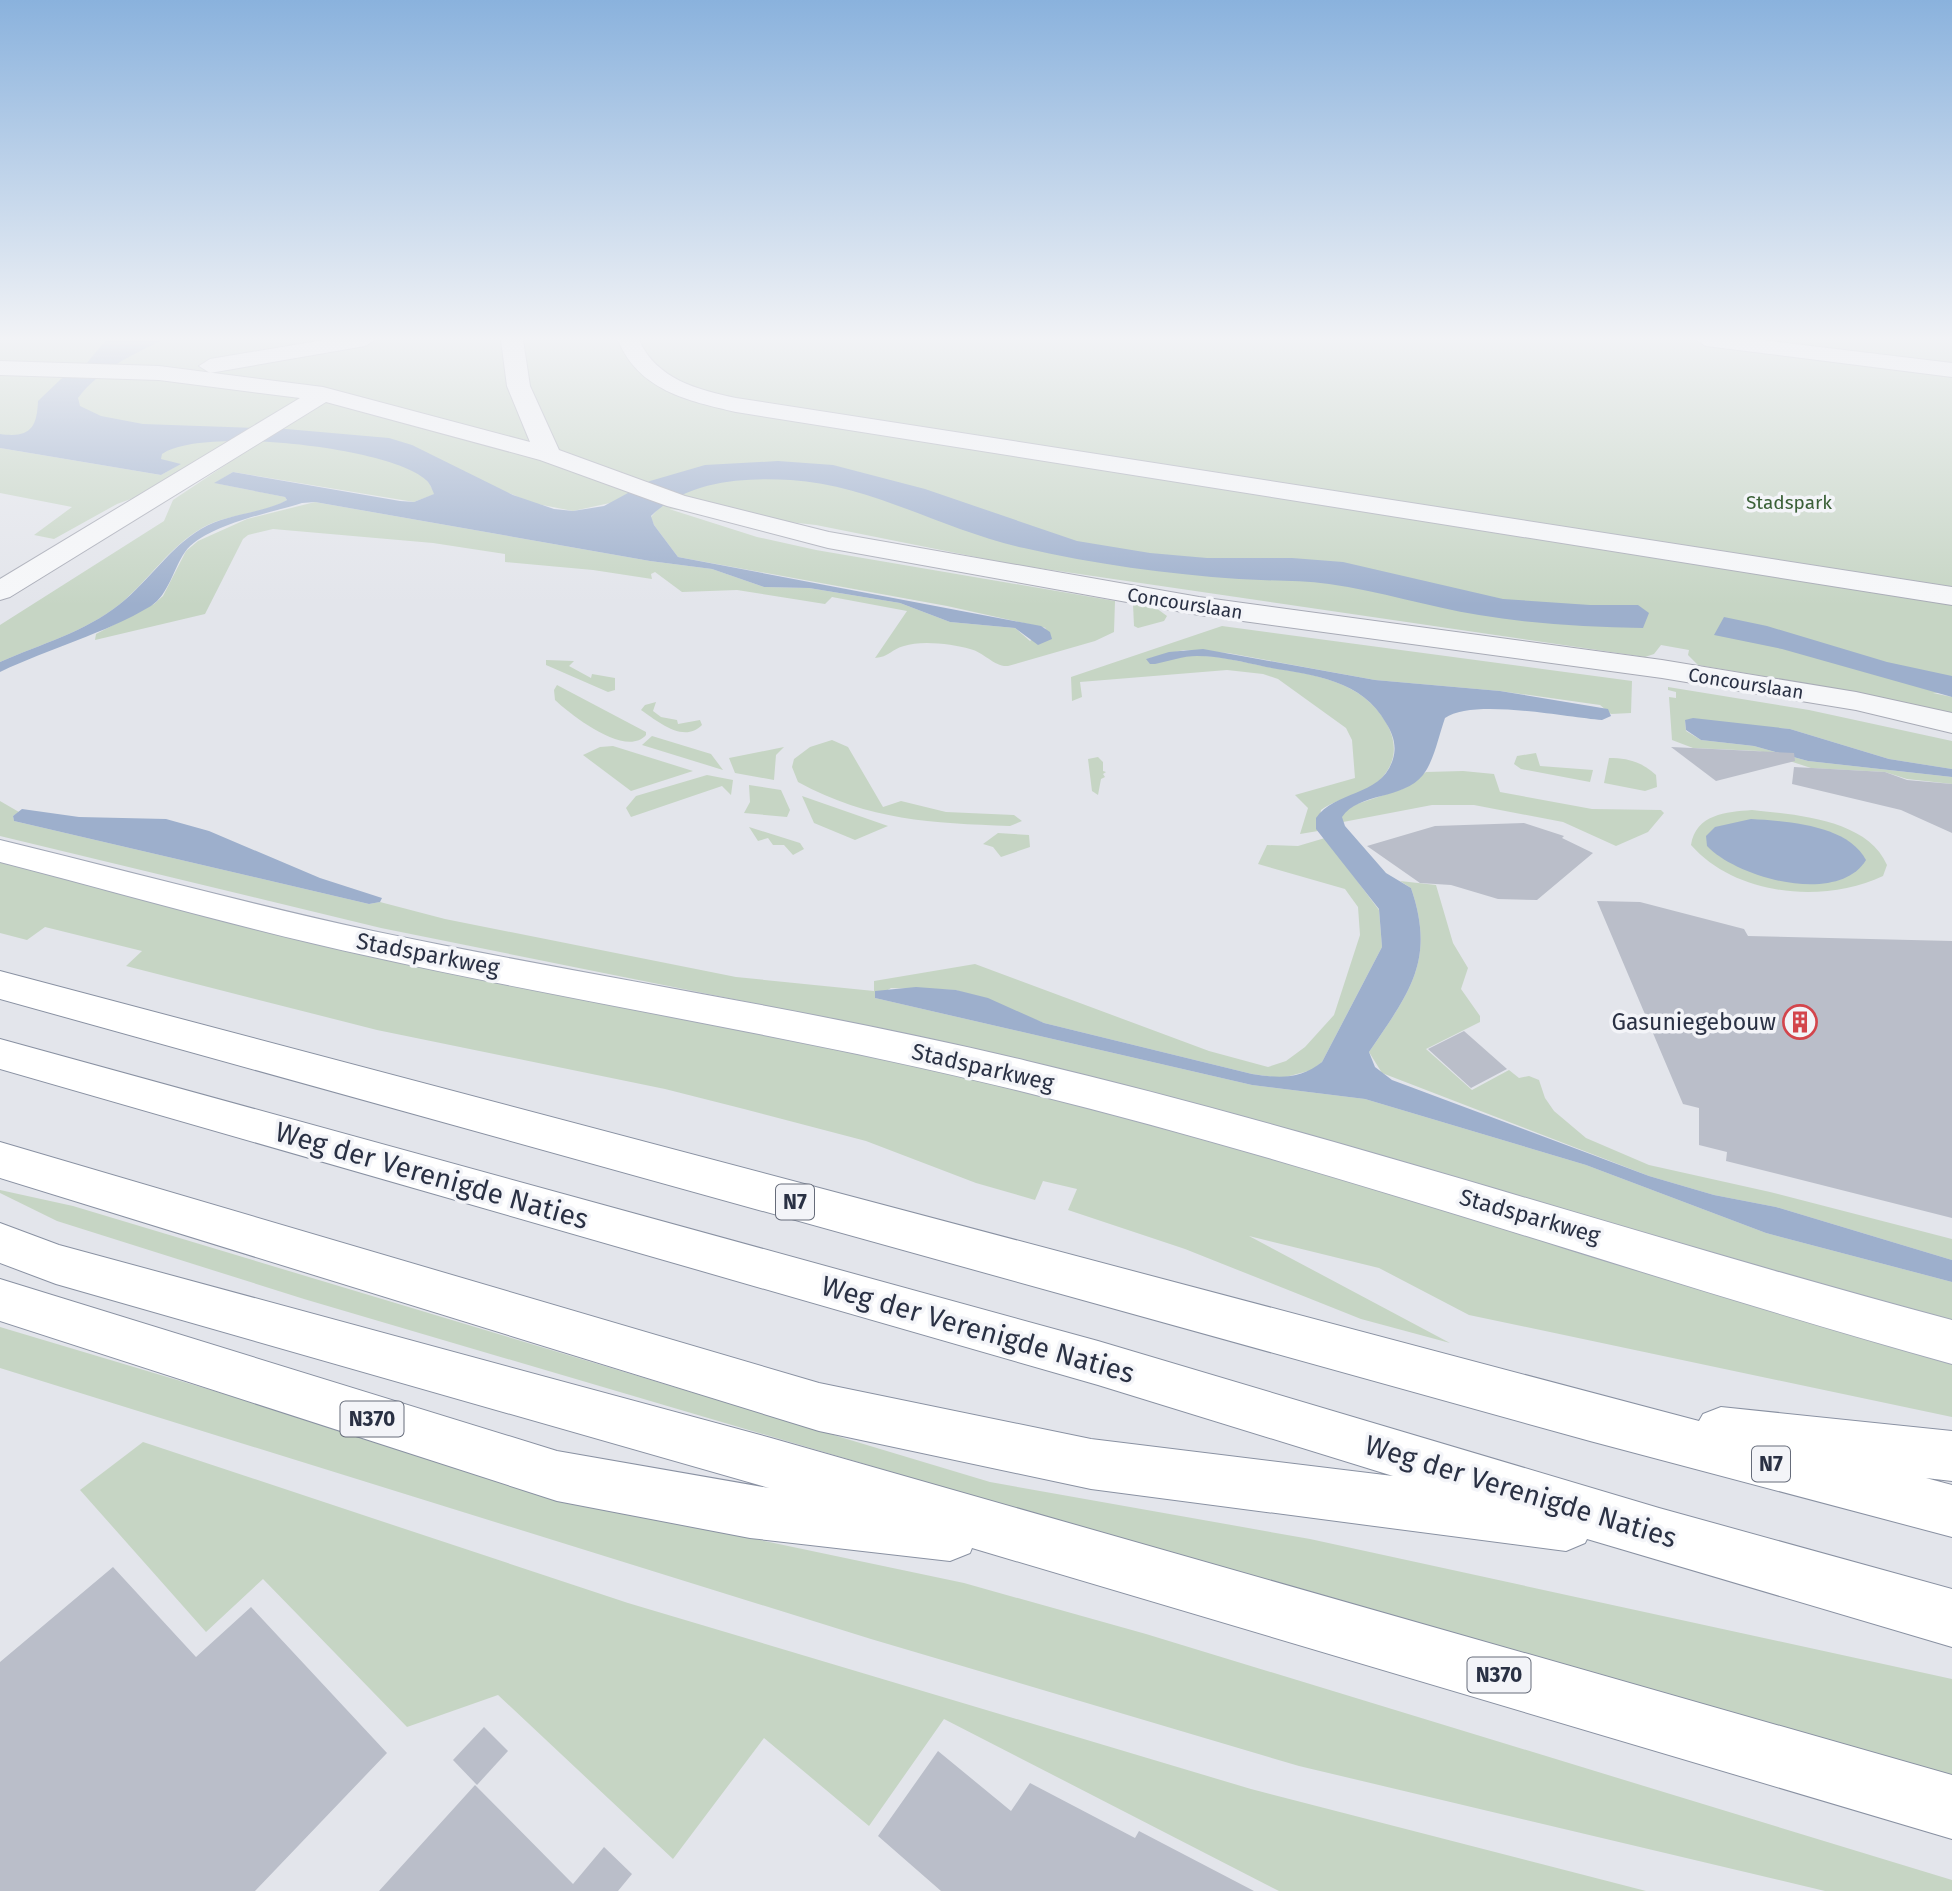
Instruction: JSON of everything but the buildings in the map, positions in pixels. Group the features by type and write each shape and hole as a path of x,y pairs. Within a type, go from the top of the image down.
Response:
{"main road":[{"name":"Stadsparkweg","path":"0,851 372,944 842,1034 1029,1077 1294,1146 1838,1311 1952,1342"},
{"name":"N7","path":"0,985 1590,1417 1952,1511"},
{"name":"Weg der Verenigde Naties","path":"0,1054 1098,1363 1370,1444 1659,1535 1952,1618"},
{"path":"0,1160 819,1407 1091,1464 1659,1535"},
{"path":"0,1243 56,1264 771,1463 1047,1544"},
{"name":"N370","path":"0,1300 557,1476 750,1512 1047,1544 1952,1807"},
{"path":"1590,1417 1952,1456"}],"street":[{"path":"0,591 267,428"},
{"name":"Concourslaan","path":"457,428 549,455 676,501 828,540 1199,606 1662,669 1856,701 1952,723"},
{"path":"537,428 549,455"},
{"path":"881,428 1952,596"}],"green space":[{"name":"Stadspark","path":"0,428 1952,428 1952,692 1933,693 1952,697 1952,715 1863,693 1698,665 1688,655 1689,650 1661,645 1654,654 1645,657 1011,564 816,525 669,509 757,537 816,550 1115,601 1114,632 1095,641 1008,666 998,664 970,649 937,643 911,644 875,658 907,611 832,597 825,604 737,590 682,592 655,572 651,574 652,579 593,570 505,562 505,554 433,543 273,529 248,535 243,539 205,614 95,640 96,634 154,604 163,596 186,551 198,541 247,519 315,502 650,561 712,569 764,587 809,588 900,603 950,622 1015,628 1030,641 1046,628 947,606 678,557 654,525 651,517 658,509 610,503 573,511 532,503 509,493 430,485 435,494 414,502 233,472 215,483 285,497 287,500 267,509 223,519 202,528 179,545 130,595 106,614 77,630 0,662 0,625 164,521 173,500 227,464 117,504 54,539 34,535 72,507 0,493 0,448 161,475 180,464 0,436"},
{"path":"1133,604 1156,608 1167,616 1164,621 1138,628 1134,626"},
{"path":"1222,626 1632,681 1631,713 1611,714 1600,705 1500,691 1375,680 1228,653 1184,650 1146,659 1212,657 1302,673 1350,689 1377,709 1392,737 1394,749 1389,768 1371,787 1321,810 1318,831 1300,834 1308,808 1295,795 1355,778 1352,740 1346,728 1278,679 1263,674 1227,670 1080,682 1082,697 1072,701 1071,677"},
{"path":"546,660 574,661 569,666 591,678 592,674 615,678 615,690 608,692 546,665"},
{"path":"557,685 646,732 646,735 637,741 626,741 599,732 555,700 554,690"},
{"path":"1668,687 1809,710 1952,741 1952,769 1889,759 1790,729 1685,720 1686,731 1701,740 1754,746 1808,761 1952,777 1952,784 1907,779 1885,772 1811,768 1759,751 1693,748 1672,740 1669,697 1676,698 1676,692 1668,690"},
{"path":"656,702 653,711 661,717 677,720 678,724 700,720 702,725 687,732 671,729 641,710 645,705"},
{"path":"652,736 711,754 723,770 642,745"},
{"path":"832,740 848,747 883,807 901,801 946,812 1014,815 1022,821 1010,826 901,818 850,805 798,782 792,767 794,759 810,747"},
{"path":"613,746 693,771 631,791 583,755 600,747"},
{"path":"784,747 776,755 774,780 735,773 729,758"},
{"path":"1536,753 1540,766 1593,770 1590,782 1521,769 1514,764 1517,756"},
{"path":"1098,757 1103,762 1103,771 1106,772 1101,779 1098,795 1092,791 1088,759"},
{"path":"1609,758 1629,760 1645,767 1656,775 1657,787 1645,791 1604,783"},
{"path":"1426,772 1494,774 1500,792 1592,809 1661,810 1664,813 1648,832 1616,846 1563,822 1474,805 1432,805 1343,822 1341,817 1348,807 1405,788"},
{"path":"707,775 733,780 731,795 722,786 631,817 626,808 636,796"},
{"path":"749,785 781,790 790,810 787,817 744,813 750,802"},
{"path":"802,796 888,826 855,840 814,823"},
{"path":"0,801 19,812 13,816 14,821 369,904 380,902 445,919 736,977 874,991 874,981 975,964 1209,1051 1268,1067 1286,1061 1305,1047 1334,1015 1360,935 1358,907 1345,889 1258,864 1267,845 1298,846 1325,838 1379,910 1382,947 1322,1062 1312,1070 1282,1078 1252,1074 1044,1023 956,990 891,988 875,998 1252,1085 1365,1099 1586,1165 1766,1233 1952,1282 1952,1333 1539,1202 1243,1117 777,1008 381,928 0,836"},
{"path":"1752,810 1809,817 1847,829 1864,838 1877,850 1887,865 1883,876 1834,890 1781,890 1756,885 1732,875 1710,862 1691,845 1699,827 1706,821 1723,814"},
{"path":"749,827 800,843 804,849 793,855 784,845 773,845 768,838 758,841"},
{"path":"998,833 1029,835 1030,847 1001,857 993,847 983,844"},
{"path":"0,860 1126,1110 1952,1360 1952,1417 1469,1315 1379,1268 1249,1236 1450,1343 1361,1319 1185,1249 1068,1210 1077,1189 1043,1181 1035,1200 976,1183 866,1141 744,1109 665,1089 377,1030 126,966 142,951 45,927 27,940 0,933"},
{"path":"1400,881 1436,885 1453,943 1468,968 1461,989 1480,1016 1480,1022 1426,1049 1472,1090 1509,1070 1519,1078 1529,1076 1539,1080 1545,1098 1554,1111 1586,1138 1649,1165 1770,1192 1952,1239 1952,1260 1776,1207 1714,1195 1649,1176 1382,1073 1369,1052 1406,993 1419,956 1421,936 1411,888"},
{"path":"0,1190 73,1206 990,1482 1310,1539 1952,1679 1952,1784 304,1299 57,1221 0,1193"},
{"path":"0,1327 362,1435 689,1525 964,1583 1146,1634 1952,1880 1952,1891 1825,1891 1299,1766 871,1639 0,1368"},
{"path":"143,1442 628,1603 1251,1789 1646,1891 1279,1891 944,1719 869,1826 764,1738 673,1859 498,1695 407,1727 263,1579 206,1632 80,1490"}],"water":[{"path":"264,428 389,438 412,445 513,495 554,509 573,511 604,506 650,481 705,465 778,461 833,465 925,489 1077,541 1150,553 1207,558 1292,558 1343,562 1503,599 1590,605 1638,605 1649,613 1643,628 1540,623 1460,612 1329,584 1212,577 1131,568 1050,554 995,540 850,490 791,480 754,479 716,484 681,495 651,516 654,525 678,557 1041,626 1050,632 1052,639 1038,645 1015,628 950,622 900,603 809,588 764,587 712,569 650,561 315,502 256,516 207,534 185,552 167,588 151,606 115,625 0,672 0,662 77,630 106,614 131,595 179,545 201,529 287,500 285,497 214,483 233,472 400,501 414,502 434,494 427,481 406,468 375,458 296,444 253,441 183,446 162,454 161,459 181,464 161,475 0,448 0,434 18,434 30,430"},
{"path":"1724,617 1767,626 1887,662 1952,676 1952,697 1782,649 1714,635"},
{"path":"1203,649 1375,680 1500,691 1608,709 1611,716 1602,720 1497,709 1458,712 1445,718 1436,748 1423,775 1404,789 1359,803 1342,817 1345,826 1386,873 1411,888 1421,936 1414,975 1406,993 1369,1052 1375,1067 1392,1080 1649,1176 1714,1195 1776,1207 1952,1260 1952,1282 1766,1233 1586,1165 1365,1099 1252,1085 875,998 875,991 916,987 956,990 988,998 1044,1023 1252,1074 1280,1077 1297,1075 1322,1062 1382,947 1379,909 1316,829 1316,818 1334,802 1379,780 1393,759 1395,749 1392,736 1376,708 1349,688 1334,682 1214,657 1186,657 1155,664 1150,664 1146,659 1169,652"},
{"path":"1693,718 1790,729 1889,759 1952,769 1952,777 1808,761 1754,746 1701,740 1686,730 1685,720"},
{"path":"22,809 79,817 166,819 209,831 320,878 382,898 380,902 369,904 14,821 13,816"},
{"path":"1751,819 1782,821 1831,832 1857,848 1866,860 1852,874 1834,882 1787,882 1763,877 1741,868 1721,858 1707,846 1706,836 1715,827"}],"place":[{"name":"Gasuniegebouw","path":"1800,1022"}]}
